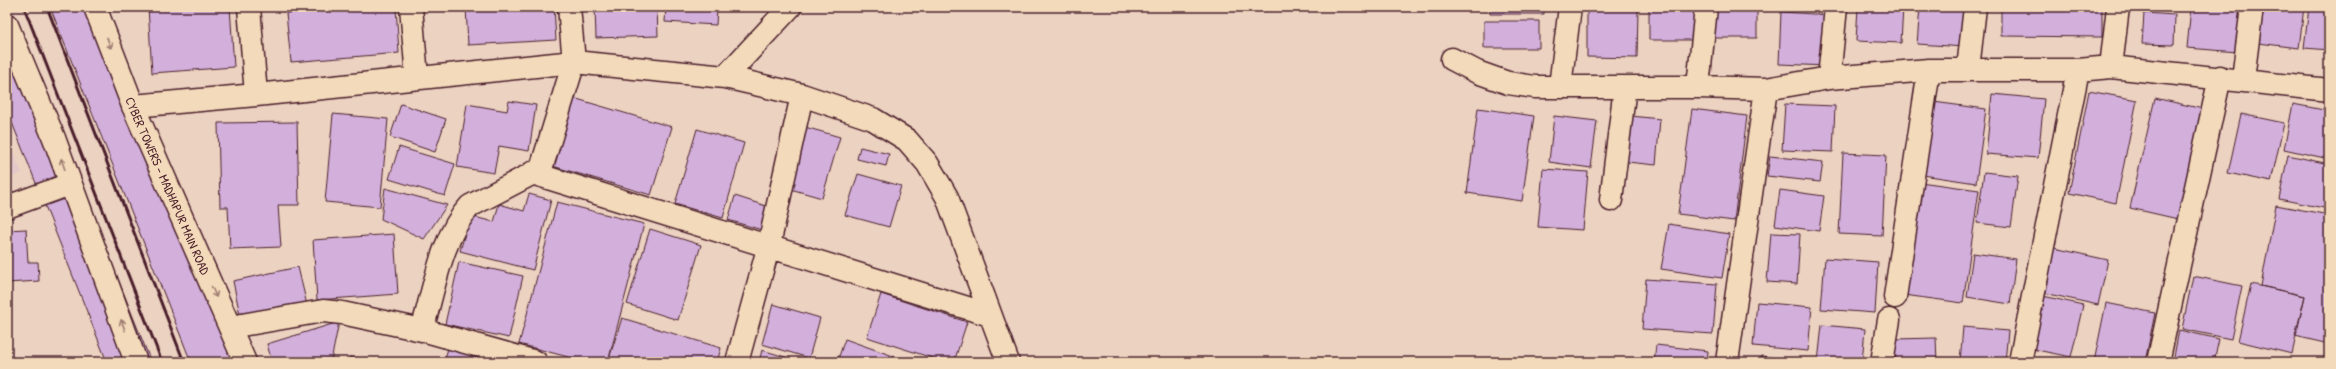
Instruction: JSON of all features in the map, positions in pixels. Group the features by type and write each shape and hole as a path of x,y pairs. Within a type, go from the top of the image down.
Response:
{"street":[{"name":"CYBER TOWERS - MADHAPUR MAIN ROAD","path":"95,7 133,106 245,362"},
{"path":"250,7 256,95"},
{"path":"411,7 417,77"},
{"path":"422,330 454,225 470,206 541,169 574,62 569,7"},
{"path":"725,77 790,7"},
{"path":"1560,86 1570,7"},
{"path":"1698,87 1706,7"},
{"path":"1829,78 1836,7"},
{"path":"1968,69 1975,7"},
{"path":"2111,67 2118,7"},
{"path":"2243,79 2252,7"},
{"path":"7,25 54,138 136,362"},
{"path":"1452,59 1477,72 1508,83 1535,87 1698,87 1766,89 1829,78 1929,70 2078,70 2111,67 2243,79 2329,90"},
{"path":"133,106 256,95 417,77 574,62 725,77 802,95 873,119 907,140 927,163 947,197 1008,362"},
{"path":"1895,297 1929,70"},
{"path":"2020,362 2078,70"},
{"path":"2158,362 2220,77"},
{"path":"1611,200 1624,87"},
{"path":"1727,362 1766,89"},
{"path":"737,362 770,245 802,95"},
{"path":"532,173 770,245 990,315"},
{"path":"7,207 70,184"},
{"path":"230,327 323,311 342,313 422,330 536,362"},
{"path":"1882,362 1889,320"}],"shaded area":[{"path":"7,139 22,173 7,179"}],"building":[{"path":"7,7 10,7 151,362 107,362 7,110"},
{"path":"50,7 93,7 241,362 191,362"},
{"path":"148,7 230,7 234,67 152,73"},
{"path":"359,7 396,7 399,53 291,62 286,13"},
{"path":"466,7 554,7 556,40 468,45"},
{"path":"595,7 657,7 658,36 596,38"},
{"path":"666,7 717,7 716,25 665,22"},
{"path":"1490,7 1544,7 1544,14 1490,14"},
{"path":"1649,7 1703,7 1701,40 1649,40"},
{"path":"1710,7 1757,7 1757,38 1710,38"},
{"path":"1858,7 1903,7 1901,43 1856,41"},
{"path":"1920,7 1968,7 1965,47 1917,44"},
{"path":"2001,7 2102,7 2102,37 2001,36"},
{"path":"2191,7 2243,7 2238,52 2187,48"},
{"path":"2262,7 2304,7 2299,48 2258,43"},
{"path":"2309,7 2329,7 2329,50 2304,48"},
{"path":"1587,8 1638,9 1637,58 1587,57"},
{"path":"1781,12 1830,15 1828,66 1779,64"},
{"path":"2144,13 2175,15 2174,45 2142,44"},
{"path":"1484,21 1539,21 1539,48 1484,48"},
{"path":"2089,91 2137,100 2116,203 2069,193"},
{"path":"1992,94 2044,99 2038,158 1986,154"},
{"path":"570,97 672,127 651,195 549,165"},
{"path":"2155,98 2203,109 2178,219 2130,208"},
{"path":"509,101 536,105 529,151 499,146 494,173 457,167 467,104 507,111"},
{"path":"1926,101 1986,109 1976,183 1916,174"},
{"path":"401,104 446,119 435,152 390,137"},
{"path":"1785,104 1835,106 1833,152 1782,150"},
{"path":"2293,104 2329,111 2329,159 2284,149"},
{"path":"1478,108 1534,116 1522,201 1467,193"},
{"path":"1692,109 1747,116 1734,221 1678,214"},
{"path":"333,114 388,119 380,207 325,202"},
{"path":"2241,114 2284,123 2271,182 2228,173"},
{"path":"1554,116 1597,121 1591,168 1549,162"},
{"path":"1631,116 1660,119 1656,165 1627,162"},
{"path":"297,122 299,205 278,205 281,247 230,249 228,207 220,207 218,123"},
{"path":"805,127 840,137 822,198 787,188"},
{"path":"697,129 744,143 723,218 675,204"},
{"path":"399,147 455,164 445,196 389,179"},
{"path":"860,147 889,154 886,166 857,159"},
{"path":"1843,153 1886,155 1882,236 1839,234"},
{"path":"2288,155 2329,164 2329,209 2279,199"},
{"path":"1770,156 1823,162 1820,182 1767,176"},
{"path":"7,161 11,171 7,173"},
{"path":"1543,169 1588,172 1583,230 1538,227"},
{"path":"1984,172 2018,176 2011,227 1977,223"},
{"path":"858,174 901,186 889,227 845,215"},
{"path":"1920,182 1979,190 1963,303 1904,295"},
{"path":"385,188 447,205 424,239 381,219"},
{"path":"1780,190 1824,196 1819,231 1775,225"},
{"path":"529,194 551,200 533,270 460,251 470,216 494,222 499,204 524,211"},
{"path":"735,196 769,207 762,230 728,220"},
{"path":"557,202 644,224 608,362 587,362 519,344"},
{"path":"2276,205 2329,215 2329,344 2295,336 2305,296 2261,286"},
{"path":"1669,224 1729,234 1722,278 1661,269"},
{"path":"26,229 28,262 38,262 39,281 7,283 7,230"},
{"path":"650,229 701,245 678,320 627,304"},
{"path":"1771,233 1800,234 1797,284 1767,282"},
{"path":"394,234 398,294 317,300 313,240"},
{"path":"2054,248 2108,260 2098,305 2044,293"},
{"path":"1973,253 2016,259 2010,304 1967,297"},
{"path":"1825,258 1878,262 1875,313 1821,309"},
{"path":"459,262 523,276 509,338 445,324"},
{"path":"298,267 307,305 241,320 233,281"},
{"path":"2193,276 2242,286 2231,339 2182,329"},
{"path":"1646,279 1717,284 1713,334 1642,329"},
{"path":"2251,284 2305,296 2292,354 2238,341"},
{"path":"881,294 967,322 954,362 945,362 867,337"},
{"path":"2043,296 2083,305 2071,357 2032,349"},
{"path":"1757,302 1812,307 1808,351 1753,346"},
{"path":"2106,303 2155,313 2145,362 2094,362"},
{"path":"773,304 820,318 809,358 762,344"},
{"path":"622,318 721,348 717,362 608,362"},
{"path":"339,322 331,361 272,362 267,344"},
{"path":"1822,325 1865,329 1862,362 1818,362"},
{"path":"1963,327 2008,331 2005,362 1960,362"},
{"path":"2179,330 2219,339 2214,362 2173,362"},
{"path":"1936,338 1937,362 1896,362 1895,339"},
{"path":"845,339 910,362 837,362"},
{"path":"449,345 495,359 494,362 444,362"},
{"path":"1656,345 1708,351 1707,362 1654,362"},
{"path":"762,350 802,362 759,362"},
{"path":"1761,356 1806,361 1806,362 1761,362"},
{"path":"350,357 371,362 349,362"}],"railway":[{"path":"24,7 162,362"},
{"path":"47,7 184,362"}]}
